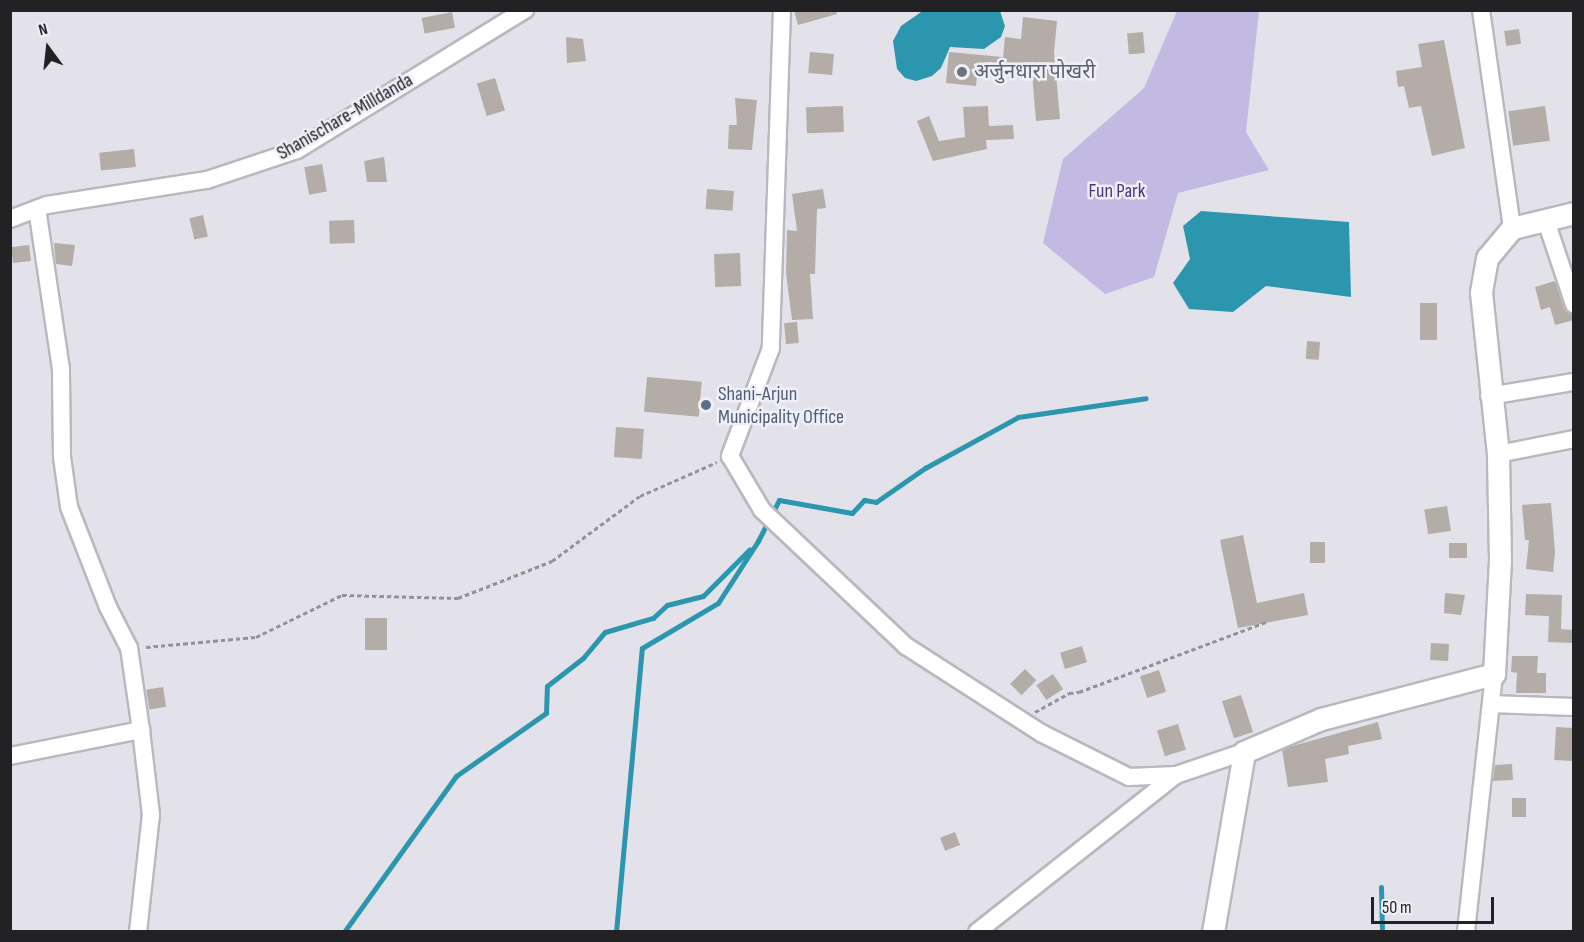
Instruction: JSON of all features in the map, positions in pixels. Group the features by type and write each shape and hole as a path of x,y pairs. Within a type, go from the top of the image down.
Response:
{"street":[{"name":"Shanischare-Milldanda","path":"10,219 37,209 207,180 297,150 525,10"},
{"path":"783,10 771,348 730,456 762,510 906,646 1021,720 1129,777 1176,775 1244,752 1321,719 1494,674"},
{"path":"1481,10 1512,228"},
{"path":"37,209 59,358 62,457 69,507 108,607 129,648 141,730 151,815 138,932"},
{"path":"1466,932 1494,674 1499,571 1498,454 1489,396 1481,292 1487,258 1512,228 1574,213"},
{"path":"1546,221 1574,303"},
{"path":"1489,396 1574,382"},
{"path":"1498,454 1574,439"},
{"path":"1491,704 1574,707"},
{"path":"10,756 141,730"},
{"path":"1213,932 1244,752"},
{"path":"977,932 1176,775"}],"path":[{"path":"129,648 256,637 342,595 458,598 552,561 640,496 730,456"},
{"path":"1021,720 1069,693 1079,692 1266,622"}],"green space":[{"name":"Fun Park","path":"1177,11 1259,11 1246,132 1269,170 1178,193 1154,277 1105,294 1043,243 1063,159 1144,88"}],"water":[{"path":"924,10 1000,11 1005,26 1001,37 984,49 950,47 941,68 932,76 916,81 905,78 897,69 893,41 901,26"},
{"path":"1201,211 1349,222 1351,297 1266,286 1233,312 1189,309 1173,283 1190,259 1183,226"}],"building":[{"path":"794,10 836,10 837,14 798,25"},
{"path":"452,12 455,28 425,34 422,18"},
{"path":"1023,17 1057,21 1054,52 1060,119 1036,121 1032,73 978,67 976,86 946,83 949,52 1003,57 1005,37 1021,39"},
{"path":"1519,29 1521,44 1506,46 1504,31"},
{"path":"1143,32 1145,53 1129,54 1127,33"},
{"path":"566,37 583,39 586,61 567,63"},
{"path":"1444,40 1465,148 1432,156 1421,106 1409,108 1404,86 1398,87 1396,71 1422,67 1418,44"},
{"path":"810,52 834,54 832,75 808,73"},
{"path":"495,78 505,111 487,116 477,84"},
{"path":"735,98 757,100 752,150 728,149 729,125 737,125"},
{"path":"843,106 844,132 807,133 806,107"},
{"path":"988,106 989,126 1013,125 1014,139 986,140 987,149 933,161 917,121 929,116 939,141 965,137 963,107"},
{"path":"1545,106 1550,141 1513,146 1508,111"},
{"path":"134,149 136,167 101,171 99,153"},
{"path":"384,157 387,182 367,182 364,161"},
{"path":"322,164 327,192 309,195 304,167"},
{"path":"707,189 734,191 733,211 706,209"},
{"path":"823,189 826,208 817,209 815,274 810,274 813,319 792,320 786,273 787,230 797,231 792,194"},
{"path":"203,215 208,236 194,240 189,218"},
{"path":"354,220 355,243 330,244 329,221"},
{"path":"54,243 75,245 72,266 56,264"},
{"path":"29,245 31,261 13,263 11,247"},
{"path":"740,253 741,286 715,287 714,254"},
{"path":"1555,281 1564,308 1574,314 1574,320 1555,325 1550,307 1541,310 1535,287"},
{"path":"1420,303 1437,303 1437,340 1420,340"},
{"path":"797,322 799,343 786,344 784,323"},
{"path":"1307,341 1320,342 1319,360 1306,359"},
{"path":"647,377 702,382 699,417 644,412"},
{"path":"616,427 644,429 642,459 614,457"},
{"path":"1551,503 1555,552 1553,572 1526,569 1529,540 1525,540 1522,505"},
{"path":"1447,506 1451,531 1428,534 1424,510"},
{"path":"1243,535 1257,603 1304,593 1308,615 1238,628 1220,540"},
{"path":"1310,542 1325,542 1325,563 1310,563"},
{"path":"1449,543 1467,543 1467,558 1449,558"},
{"path":"1445,593 1465,595 1461,615 1444,613"},
{"path":"1526,594 1562,595 1561,629 1574,630 1574,643 1548,642 1549,616 1525,615"},
{"path":"365,618 387,618 387,650 365,650"},
{"path":"1431,643 1449,644 1448,661 1430,660"},
{"path":"1082,646 1087,662 1065,669 1060,653"},
{"path":"1512,656 1538,656 1537,673 1546,673 1546,693 1516,693 1517,673 1511,672"},
{"path":"1025,669 1036,680 1021,695 1010,684"},
{"path":"1159,670 1166,692 1147,698 1140,676"},
{"path":"1053,674 1063,689 1046,700 1036,685"},
{"path":"163,687 166,707 149,709 146,690"},
{"path":"1241,695 1253,732 1234,738 1222,701"},
{"path":"1378,722 1382,739 1348,746 1349,754 1325,759 1328,782 1288,787 1282,749"},
{"path":"1178,724 1186,750 1165,756 1157,730"},
{"path":"1556,727 1574,728 1572,761 1554,760"},
{"path":"1512,764 1513,780 1493,781 1495,765"},
{"path":"1512,798 1526,798 1526,817 1512,817"},
{"path":"955,832 960,845 945,851 940,838"}],"waterway":[{"path":"616,932 642,648 718,603 758,541 779,500 852,513 864,500 876,502 925,468 1018,417 1146,398"},
{"path":"344,932 456,776 546,713 547,686 583,658 605,632 653,618 667,605 703,596 750,549"},
{"path":"1381,887 1382,932"}],"place":[{"name":"अर्जुनधारा पोखरी","path":"962,72"},
{"name":"Shani-Arjun Municipality Office","path":"706,405"}]}
